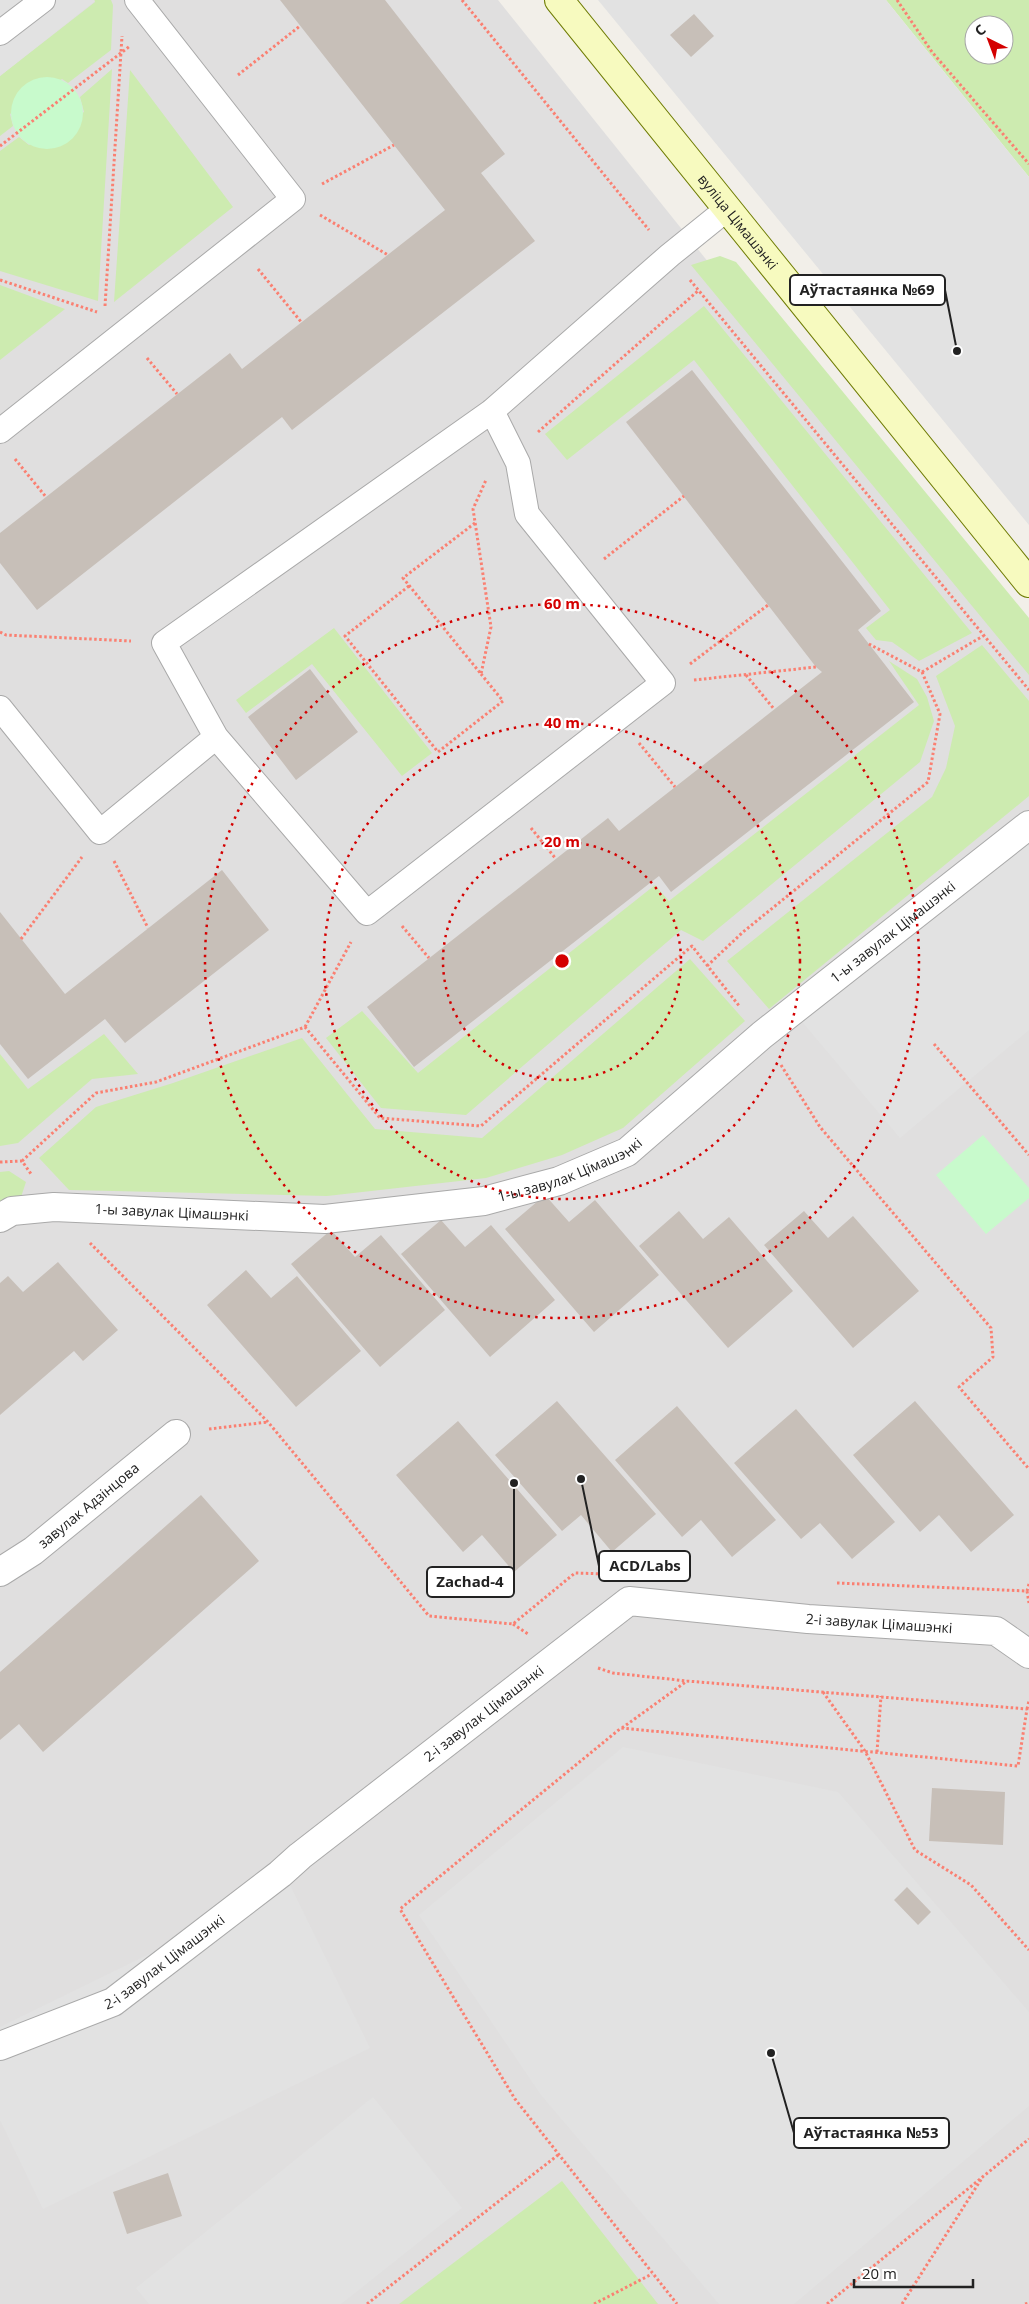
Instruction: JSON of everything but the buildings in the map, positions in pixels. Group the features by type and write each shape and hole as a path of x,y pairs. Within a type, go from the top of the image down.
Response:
{"main road":[{"name":"вуліца Цімашэнкі","path":"559,0 1029,583"}],"street":[{"name":"1-ы завулак Цімашэнкі","path":"0,1218 12,1210 54,1207 325,1219 484,1202 560,1181 627,1152 762,1035 1029,825"},
{"name":"завулак Адзінцова","path":"0,1572 33,1551 176,1434"},
{"name":"2-і завулак Цімашэнкі","path":"0,2046 112,2002 280,1874 300,1856 629,1601 808,1619 996,1631 1029,1654"}],"lane":[{"path":"0,33 43,0"},
{"path":"0,431 293,199 137,0"},
{"path":"492,411 518,463 527,514 663,684 374,908 216,737 164,643 492,411 670,256 728,209"},
{"path":"0,708 100,832 216,737"}],"path":[{"path":"462,0 670,256 1029,690"},
{"path":"897,0 932,52 1029,164"},
{"path":"0,146 157,25"},
{"path":"212,96 300,26"},
{"path":"0,280 104,314 122,35"},
{"path":"293,199 394,146"},
{"path":"293,199 388,255"},
{"path":"236,244 302,323"},
{"path":"125,332 177,394"},
{"path":"12,456 46,496"},
{"path":"579,579 684,496"},
{"path":"409,586 345,636 438,752 503,701 481,674"},
{"path":"663,684 768,605"},
{"path":"0,632 6,635 164,643"},
{"path":"922,672 983,636"},
{"path":"707,966 743,932 928,782 940,714 922,672 867,643"},
{"path":"663,684 816,667"},
{"path":"746,675 774,709"},
{"path":"618,718 674,787"},
{"path":"510,802 556,859"},
{"path":"22,939 100,832 148,928"},
{"path":"22,1161 96,1093 156,1082 305,1027 374,908 429,958"},
{"path":"305,1027 380,1118 481,1126 692,946 762,1035 820,1127 991,1328 993,1357 959,1387 1029,1469"},
{"path":"934,1044 1029,1155"},
{"path":"54,1207 268,1422 429,1616"},
{"path":"176,1434 268,1422"},
{"path":"1027,1591 1029,1603"},
{"path":"513,1624 558,1656 613,1673 687,1682 1027,1709"},
{"path":"677,2304 515,2099 400,1909 621,1728 687,1682"},
{"path":"823,1692 865,1751 915,1850 972,1885 1029,1950"},
{"path":"877,1752 881,1696"},
{"path":"621,1728 1018,1766 1029,1701"},
{"path":"827,2304 1029,2139"},
{"path":"367,2304 558,2155"},
{"path":"902,2304 984,2175"},
{"path":"594,2304 652,2274"},
{"path":"1025,2304 1029,2303"}],"shaded area":[{"path":"0,0 498,0 1029,662 1029,2304 0,2304"},
{"path":"0,0 94,0 95,1 0,76"},
{"path":"598,0 886,0 1029,177 1029,525"},
{"path":"1019,833 1029,846 1029,1030 900,1138 793,1011"},
{"path":"623,1747 838,1792 1029,2012 1029,2106 794,2304 719,2304 541,2095 419,1915"},
{"path":"290,1885 370,2048 43,2209 0,2120 0,2027"},
{"path":"373,2097 462,2208 341,2304 149,2304 136,2288"}],"green space":[{"path":"94,0 111,0 113,5 111,50 68,83 62,79 10,114 13,126 0,136 0,76 95,2"},
{"path":"886,0 1029,0 1029,177"},
{"path":"112,69 98,301 0,271 0,151 19,137 29,145 84,112 80,97"},
{"path":"130,70 233,207 114,302"},
{"path":"54,77 73,87 81,99 83,113 81,127 73,139 61,147 40,149 21,139 13,127 11,106 21,87 33,79"},
{"path":"720,256 736,262 1029,618 1029,675 691,265"},
{"path":"0,285 65,309 0,360"},
{"path":"704,306 972,633 919,661 892,642 876,640 866,628 890,610 694,360 567,460 545,434"},
{"path":"334,628 432,753 402,776 312,664 246,713 236,700"},
{"path":"982,645 1029,701 1029,796 769,1009 727,961 932,797 946,768 955,726 936,676"},
{"path":"889,661 917,679 927,697 934,721 920,762 703,941 681,930 466,1115 381,1108 326,1038 362,1011 418,1073 655,885 669,901 919,705"},
{"path":"690,959 745,1021 623,1128 562,1155 486,1178 327,1196 69,1190 39,1158 96,1107 173,1083 302,1038 375,1129 482,1138"},
{"path":"104,1034 138,1074 92,1079 18,1143 0,1146 0,1054 28,1089"},
{"path":"983,1135 1029,1188 1029,1198 986,1234 936,1175"},
{"path":"9,1171 26,1182 21,1197 0,1206 0,1172"},
{"path":"562,2181 658,2304 399,2304"}],"place":[{"name":"Аўтастаянка №69","path":"957,351"},
{"name":"ACD/Labs","path":"581,1479"},
{"name":"Zachad-4","path":"514,1483"},
{"name":"Аўтастаянка №53","path":"771,2053"}]}
